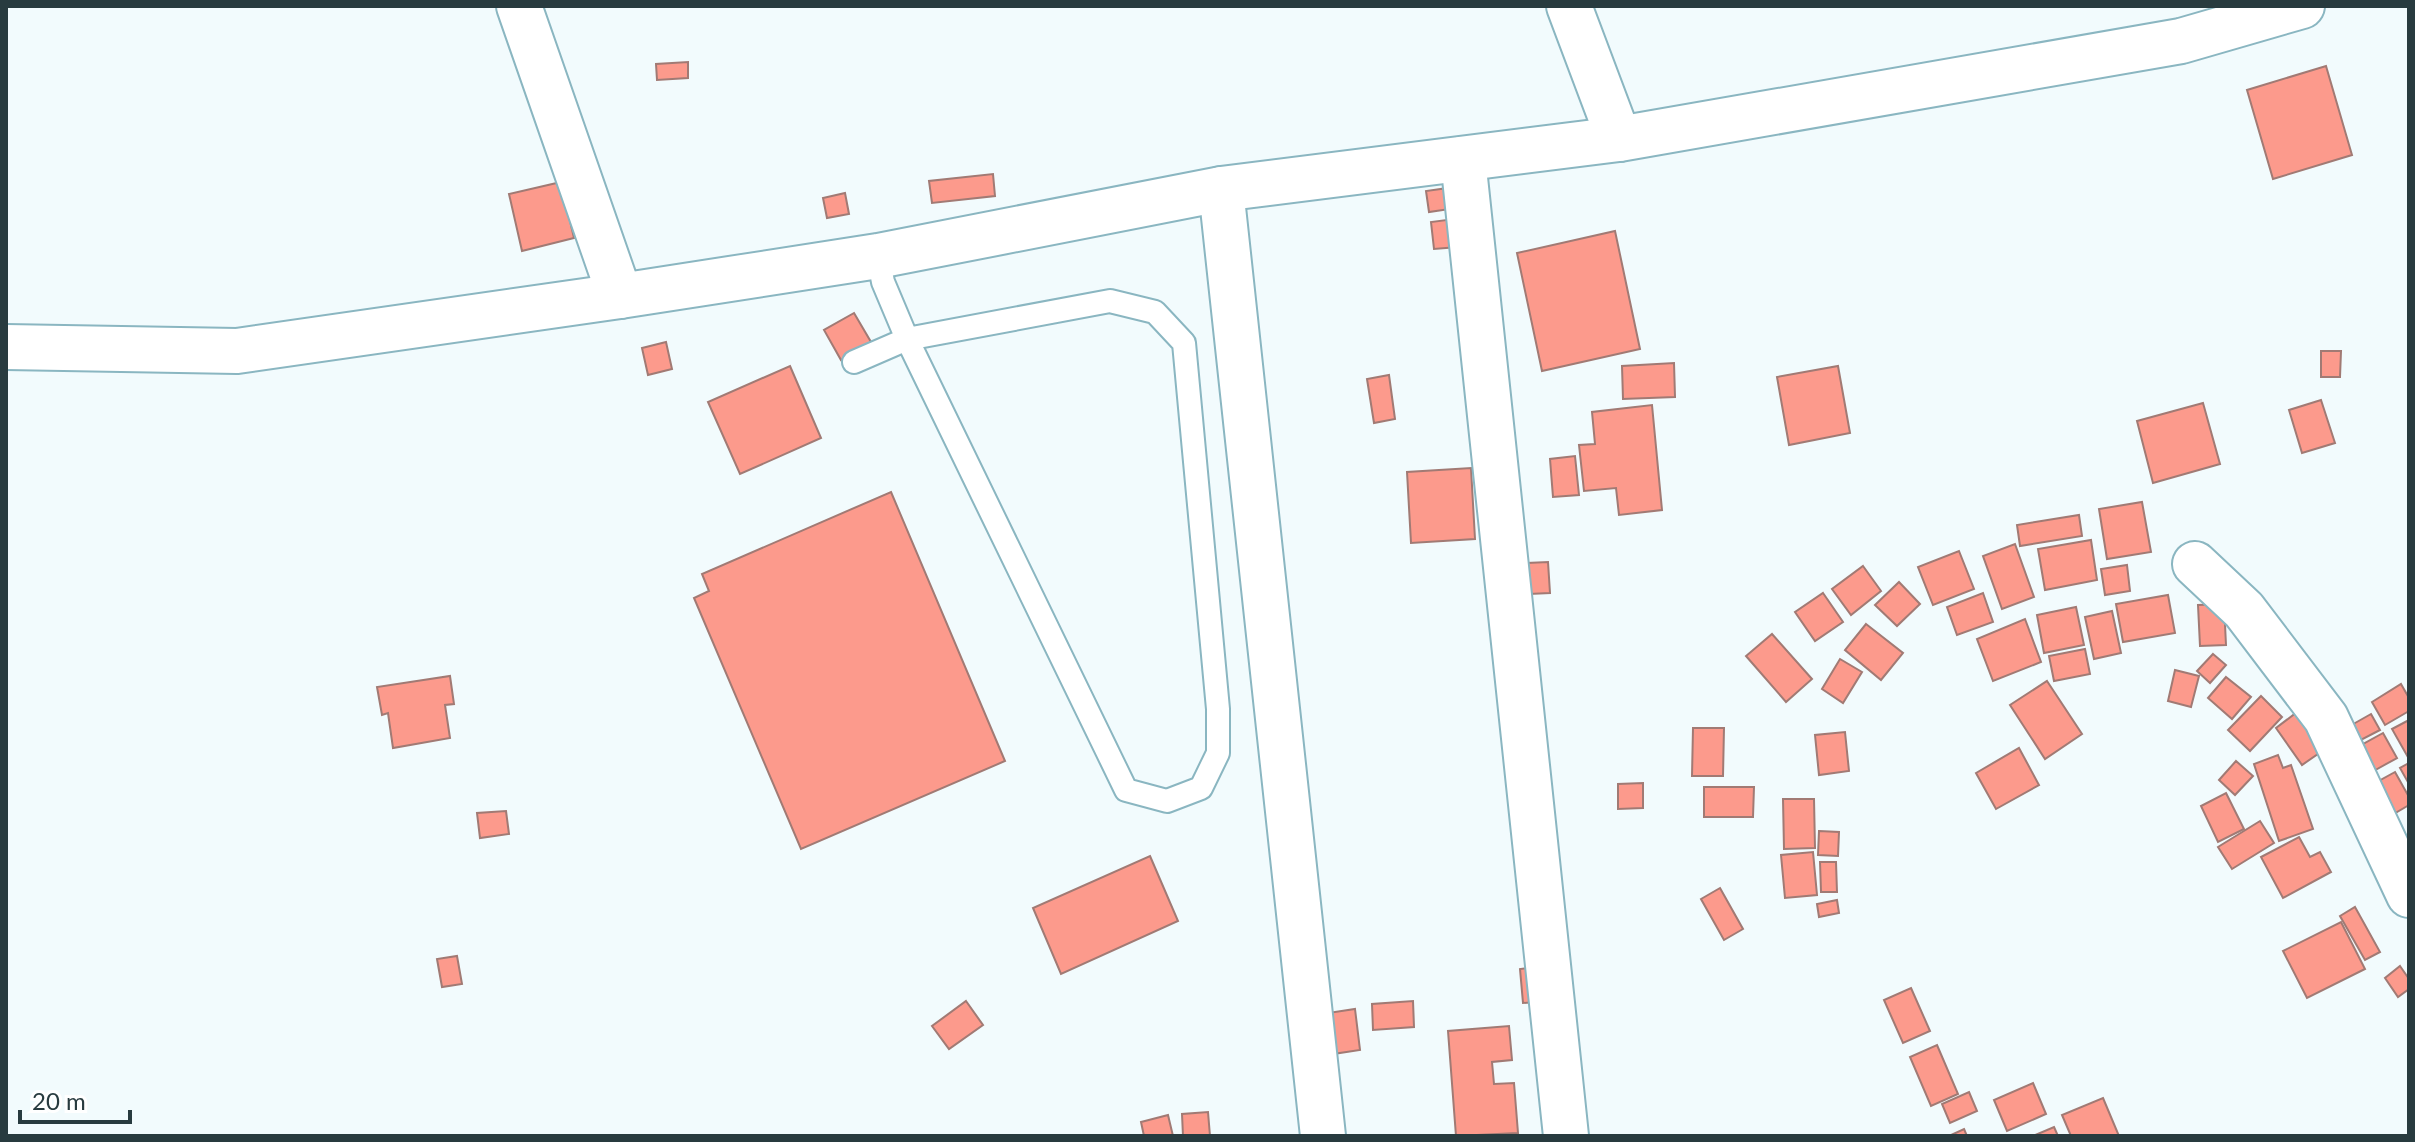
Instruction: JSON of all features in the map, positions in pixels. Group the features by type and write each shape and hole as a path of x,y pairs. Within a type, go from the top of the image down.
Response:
{"street":[{"path":"519,6 620,296"},
{"path":"1569,6 1619,139"},
{"path":"6,347 237,351 620,296 878,256 1221,189 1619,139 2181,41 2302,6"},
{"path":"1463,159 1566,1136"},
{"path":"1221,189 1323,1136"},
{"path":"2195,564 2244,610 2326,718 2409,895"}],"lane":[{"path":"854,362 907,339 1110,301 1155,312 1184,343 1218,709 1218,753 1201,788 1167,801 1126,790 907,339 883,282 878,256"}],"building":[{"path":"688,62 688,78 657,80 656,64"},
{"path":"2326,66 2352,155 2273,179 2247,90"},
{"path":"993,174 995,196 932,203 929,181"},
{"path":"561,182 574,238 522,251 509,194"},
{"path":"1448,188 1450,209 1429,212 1426,191"},
{"path":"845,193 849,214 827,218 823,198"},
{"path":"1454,219 1458,247 1434,249 1431,222"},
{"path":"1615,231 1640,349 1542,371 1517,253"},
{"path":"854,313 871,342 841,360 824,330"},
{"path":"666,342 672,369 648,375 642,348"},
{"path":"2321,351 2341,351 2340,377 2321,377"},
{"path":"1674,363 1675,397 1623,399 1622,366"},
{"path":"790,366 821,438 740,474 708,402"},
{"path":"1838,366 1850,433 1789,445 1777,377"},
{"path":"1389,375 1395,419 1374,423 1367,379"},
{"path":"2321,400 2335,443 2302,453 2289,410"},
{"path":"2203,403 2220,464 2153,483 2137,421"},
{"path":"1652,405 1662,510 1619,515 1616,488 1584,491 1579,445 1595,444 1592,412"},
{"path":"1575,456 1579,495 1553,497 1550,459"},
{"path":"1471,468 1475,539 1411,543 1407,472"},
{"path":"891,492 1005,761 801,849 694,598 709,591 702,574"},
{"path":"2142,502 2151,552 2107,559 2099,509"},
{"path":"2079,515 2082,536 2020,546 2017,525"},
{"path":"2091,540 2097,580 2045,590 2038,549"},
{"path":"2015,544 2034,597 2002,609 1983,556"},
{"path":"1959,551 1974,589 1933,605 1918,567"},
{"path":"1548,562 1550,593 1529,594 1527,563"},
{"path":"2127,565 2130,591 2105,595 2101,569"},
{"path":"1863,566 1881,591 1851,615 1832,589"},
{"path":"1899,582 1920,604 1897,626 1875,605"},
{"path":"1823,593 1843,622 1815,641 1795,612"},
{"path":"1983,593 1993,622 1957,635 1947,607"},
{"path":"2168,595 2175,633 2123,642 2116,604"},
{"path":"2224,604 2226,645 2200,646 2198,605"},
{"path":"2076,607 2084,645 2044,653 2037,615"},
{"path":"2112,611 2121,653 2094,659 2085,617"},
{"path":"2025,619 2041,662 1993,681 1977,639"},
{"path":"1866,624 1903,653 1881,680 1845,650"},
{"path":"1772,634 1812,679 1786,702 1746,656"},
{"path":"2085,649 2090,674 2054,681 2049,656"},
{"path":"2213,654 2226,665 2210,683 2197,671"},
{"path":"1840,659 1862,672 1843,703 1822,689"},
{"path":"2175,670 2199,676 2191,707 2168,701"},
{"path":"450,676 454,704 445,705 450,738 393,748 388,713 382,715 377,687"},
{"path":"2226,677 2251,697 2232,719 2208,698"},
{"path":"2047,681 2082,734 2045,759 2010,705"},
{"path":"2401,684 2409,698 2409,711 2385,725 2372,702"},
{"path":"2261,696 2282,717 2250,751 2228,730"},
{"path":"2301,709 2328,747 2302,765 2276,728"},
{"path":"2371,714 2380,730 2357,742 2348,727"},
{"path":"2409,720 2409,759 2392,729"},
{"path":"1693,728 1724,728 1723,776 1692,776"},
{"path":"1845,732 1849,771 1819,775 1815,735"},
{"path":"2383,733 2397,758 2370,773 2356,748"},
{"path":"2019,748 2039,785 1996,809 1976,773"},
{"path":"2278,755 2283,768 2291,765 2313,829 2279,841 2254,764"},
{"path":"2236,761 2253,776 2235,795 2219,780"},
{"path":"2409,763 2409,784 2400,768"},
{"path":"2395,772 2409,797 2409,805 2385,819 2368,787"},
{"path":"1643,783 1643,808 1618,809 1618,784"},
{"path":"1704,787 1754,787 1753,817 1704,817"},
{"path":"2226,793 2244,829 2218,842 2201,806"},
{"path":"1783,799 1814,799 1815,848 1784,849"},
{"path":"506,811 509,834 480,838 477,813"},
{"path":"2260,821 2274,843 2232,869 2218,847"},
{"path":"1819,831 1839,832 1838,856 1818,855"},
{"path":"2299,837 2310,857 2320,852 2331,872 2283,898 2261,857"},
{"path":"1813,852 1817,895 1785,898 1781,855"},
{"path":"1150,856 1178,921 1061,974 1033,908"},
{"path":"1820,862 1836,862 1837,892 1821,892"},
{"path":"1720,888 1743,929 1724,940 1701,899"},
{"path":"1837,900 1839,913 1819,917 1817,904"},
{"path":"2355,907 2380,952 2365,960 2340,916"},
{"path":"2341,922 2365,969 2307,998 2283,951"},
{"path":"457,956 462,984 442,987 437,959"},
{"path":"1544,966 1548,1001 1523,1003 1520,969"},
{"path":"2400,966 2409,979 2409,989 2398,997 2385,978"},
{"path":"1911,988 1930,1031 1903,1043 1884,1000"},
{"path":"966,1001 983,1025 949,1049 932,1026"},
{"path":"1413,1001 1414,1027 1373,1030 1372,1004"},
{"path":"1355,1009 1360,1050 1333,1054 1328,1013"},
{"path":"1509,1026 1512,1060 1492,1062 1494,1084 1514,1083 1518,1133 1456,1136 1448,1031"},
{"path":"1937,1045 1958,1094 1931,1106 1910,1057"},
{"path":"2033,1083 2046,1114 2007,1131 1994,1100"},
{"path":"1969,1092 1977,1111 1950,1123 1942,1104"},
{"path":"2103,1098 2119,1136 2071,1136 2062,1115"},
{"path":"1208,1112 1210,1136 1183,1136 1182,1114"},
{"path":"1168,1115 1173,1136 1144,1136 1141,1122"},
{"path":"2054,1127 2058,1136 2033,1136"},
{"path":"1964,1129 1967,1136 1949,1136"}]}
